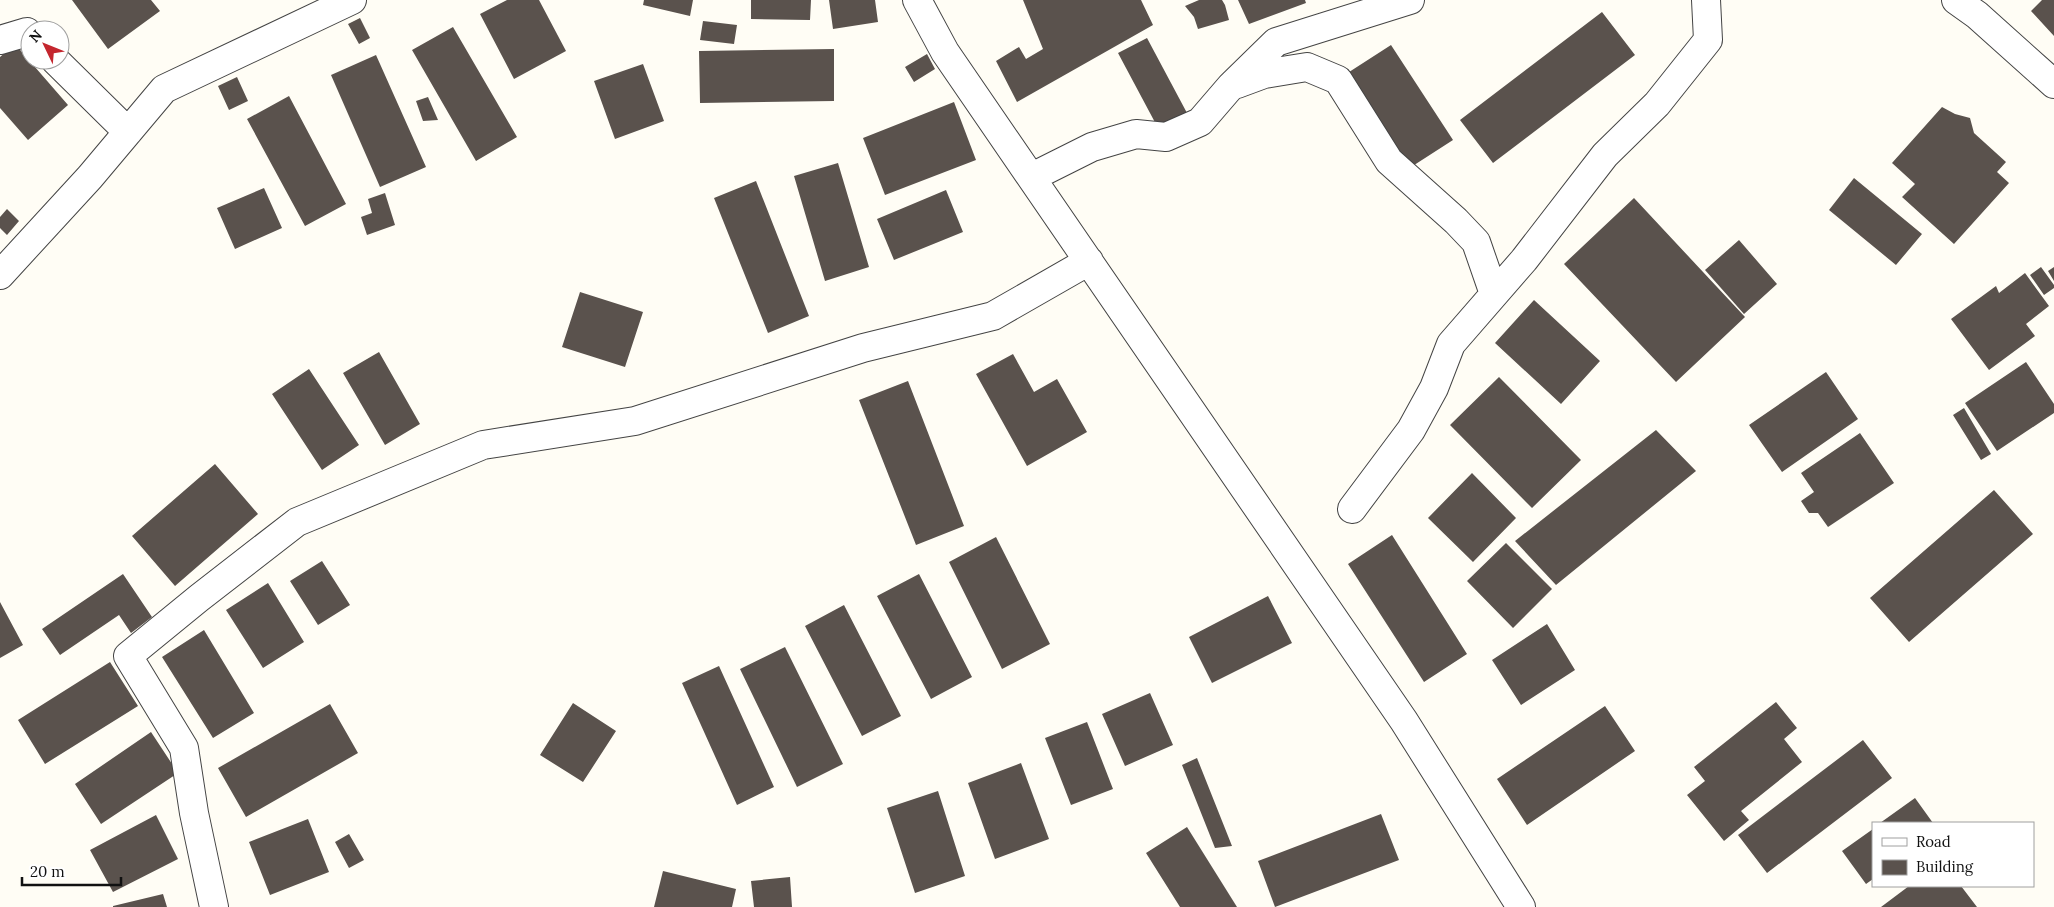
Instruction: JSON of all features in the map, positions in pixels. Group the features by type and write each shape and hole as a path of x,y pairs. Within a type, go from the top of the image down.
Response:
{"street":[{"path":"0,275 90,177 164,89 352,0"},
{"path":"917,0 945,52 1262,516 1404,720 1521,907"},
{"path":"1032,177 1092,147 1136,134 1166,136 1200,122 1231,86 1276,42 1410,0"},
{"path":"1352,509 1411,430 1434,388 1451,344 1524,260 1605,155 1657,104 1708,40 1706,0"},
{"path":"1956,0 1977,15 2054,84"},
{"path":"0,40 20,34"},
{"path":"1231,86 1264,74 1307,67 1338,80 1389,161 1456,221 1476,242 1494,294"},
{"path":"66,70 128,132"},
{"path":"214,907 194,813 184,748 128,656 297,522 483,445 635,421 863,348 994,316 1089,261"}],"building":[{"path":"72,0 151,0 160,11 108,49"},
{"path":"507,0 539,0 566,51 514,79 480,14"},
{"path":"644,0 693,0 690,16 643,5"},
{"path":"751,0 811,0 810,20 751,19"},
{"path":"829,0 875,0 878,22 833,29"},
{"path":"1023,0 1141,0 1153,25 1017,102 996,61 1019,47 1026,59 1043,49"},
{"path":"1199,0 1222,0 1229,20 1198,29 1194,17 1185,6"},
{"path":"1238,0 1305,0 1306,3 1249,24"},
{"path":"2042,0 2054,0 2054,36 2031,11"},
{"path":"1602,12 1635,55 1493,163 1460,120"},
{"path":"360,18 370,38 359,44 348,24"},
{"path":"703,21 737,25 734,44 700,40"},
{"path":"453,27 517,137 476,161 412,50"},
{"path":"1147,38 1187,113 1158,128 1118,53"},
{"path":"15,44 20,50 20,70 38,70 68,105 28,140 0,108 0,57"},
{"path":"1391,45 1453,140 1408,169 1346,74"},
{"path":"834,49 834,101 700,103 699,51"},
{"path":"927,54 935,69 914,82 905,67"},
{"path":"376,55 426,167 380,187 331,75"},
{"path":"643,64 664,121 615,139 594,81"},
{"path":"237,77 248,101 229,110 218,86"},
{"path":"289,96 346,204 305,226 247,119"},
{"path":"428,97 438,120 423,121 416,101"},
{"path":"954,102 976,160 885,195 863,138"},
{"path":"1942,107 1955,114 1970,118 1974,133 2006,162 1997,172 2009,183 1954,244 1902,197 1915,184 1892,163"},
{"path":"838,163 869,267 825,281 794,176"},
{"path":"1854,178 1922,234 1896,265 1829,210"},
{"path":"756,181 809,316 768,333 714,198"},
{"path":"264,188 282,228 235,249 217,208"},
{"path":"946,190 963,232 894,260 877,219"},
{"path":"385,193 395,225 367,235 361,217 372,213 368,199"},
{"path":"1634,198 1745,317 1676,382 1564,264"},
{"path":"7,209 19,221 7,235 0,228 0,217"},
{"path":"1739,240 1777,284 1744,314 1705,270"},
{"path":"2041,267 2054,285 2054,288 2044,295 2030,275"},
{"path":"2054,267 2054,281 2048,271"},
{"path":"2025,273 2049,306 2026,324 2035,336 1989,370 1951,319 1996,286 1999,293"},
{"path":"580,292 643,312 625,367 562,347"},
{"path":"1534,300 1600,361 1561,404 1495,343"},
{"path":"379,352 420,424 385,445 343,373"},
{"path":"1013,354 1034,392 1057,379 1087,432 1027,466 976,374"},
{"path":"2026,362 2054,404 2054,413 1997,451 1965,403"},
{"path":"309,369 359,445 322,470 272,394"},
{"path":"1826,372 1858,419 1782,472 1749,425"},
{"path":"1499,377 1581,460 1532,508 1450,425"},
{"path":"908,381 964,526 916,545 859,400"},
{"path":"1964,408 1991,454 1981,460 1953,415"},
{"path":"1656,430 1696,471 1556,585 1515,541"},
{"path":"1860,433 1894,483 1828,527 1818,513 1809,513 1801,501 1814,492 1801,473"},
{"path":"215,464 258,514 175,586 132,536"},
{"path":"1472,473 1516,518 1473,562 1428,518"},
{"path":"1994,490 2033,534 1909,642 1870,598"},
{"path":"1392,535 1467,654 1424,682 1348,564"},
{"path":"996,537 1050,644 1002,669 949,562"},
{"path":"1506,543 1552,589 1513,628 1467,581"},
{"path":"322,561 350,605 318,625 290,581"},
{"path":"123,574 152,617 131,633 119,615 60,655 42,629"},
{"path":"919,574 972,677 931,699 877,596"},
{"path":"268,583 304,642 263,668 226,610"},
{"path":"1268,596 1292,643 1212,683 1189,637"},
{"path":"0,602 23,645 0,658"},
{"path":"844,605 901,716 862,736 805,626"},
{"path":"1547,624 1575,670 1521,705 1492,660"},
{"path":"204,630 254,713 213,738 162,657"},
{"path":"785,647 843,764 797,787 740,669"},
{"path":"110,662 138,706 45,764 18,720"},
{"path":"719,666 774,787 737,805 682,683"},
{"path":"1150,693 1173,745 1125,766 1102,714"},
{"path":"1776,702 1797,728 1784,739 1802,762 1741,811 1749,820 1724,841 1687,795 1705,781 1694,767"},
{"path":"573,703 616,731 583,782 540,755"},
{"path":"330,704 358,753 246,817 218,768"},
{"path":"1605,706 1635,751 1527,825 1497,779"},
{"path":"1087,722 1113,789 1071,805 1045,738"},
{"path":"151,732 178,773 101,824 75,784"},
{"path":"1863,740 1892,778 1767,873 1738,835"},
{"path":"1197,758 1232,846 1215,848 1182,765"},
{"path":"1021,763 1049,839 995,859 968,783"},
{"path":"938,791 965,876 915,893 887,808"},
{"path":"1915,798 1932,822 1881,822"},
{"path":"1381,814 1399,860 1275,907 1258,861"},
{"path":"156,815 178,859 113,892 90,850"},
{"path":"308,819 329,872 270,895 249,842"},
{"path":"1187,827 1237,907 1180,907 1146,853"},
{"path":"1872,830 1872,880 1866,884 1842,851"},
{"path":"349,834 364,860 349,868 335,842"},
{"path":"663,871 736,889 732,907 654,907"},
{"path":"790,877 792,907 754,907 751,881"},
{"path":"1908,887 1962,887 1977,907 1881,907"},
{"path":"163,894 167,907 113,907 113,906"}]}
